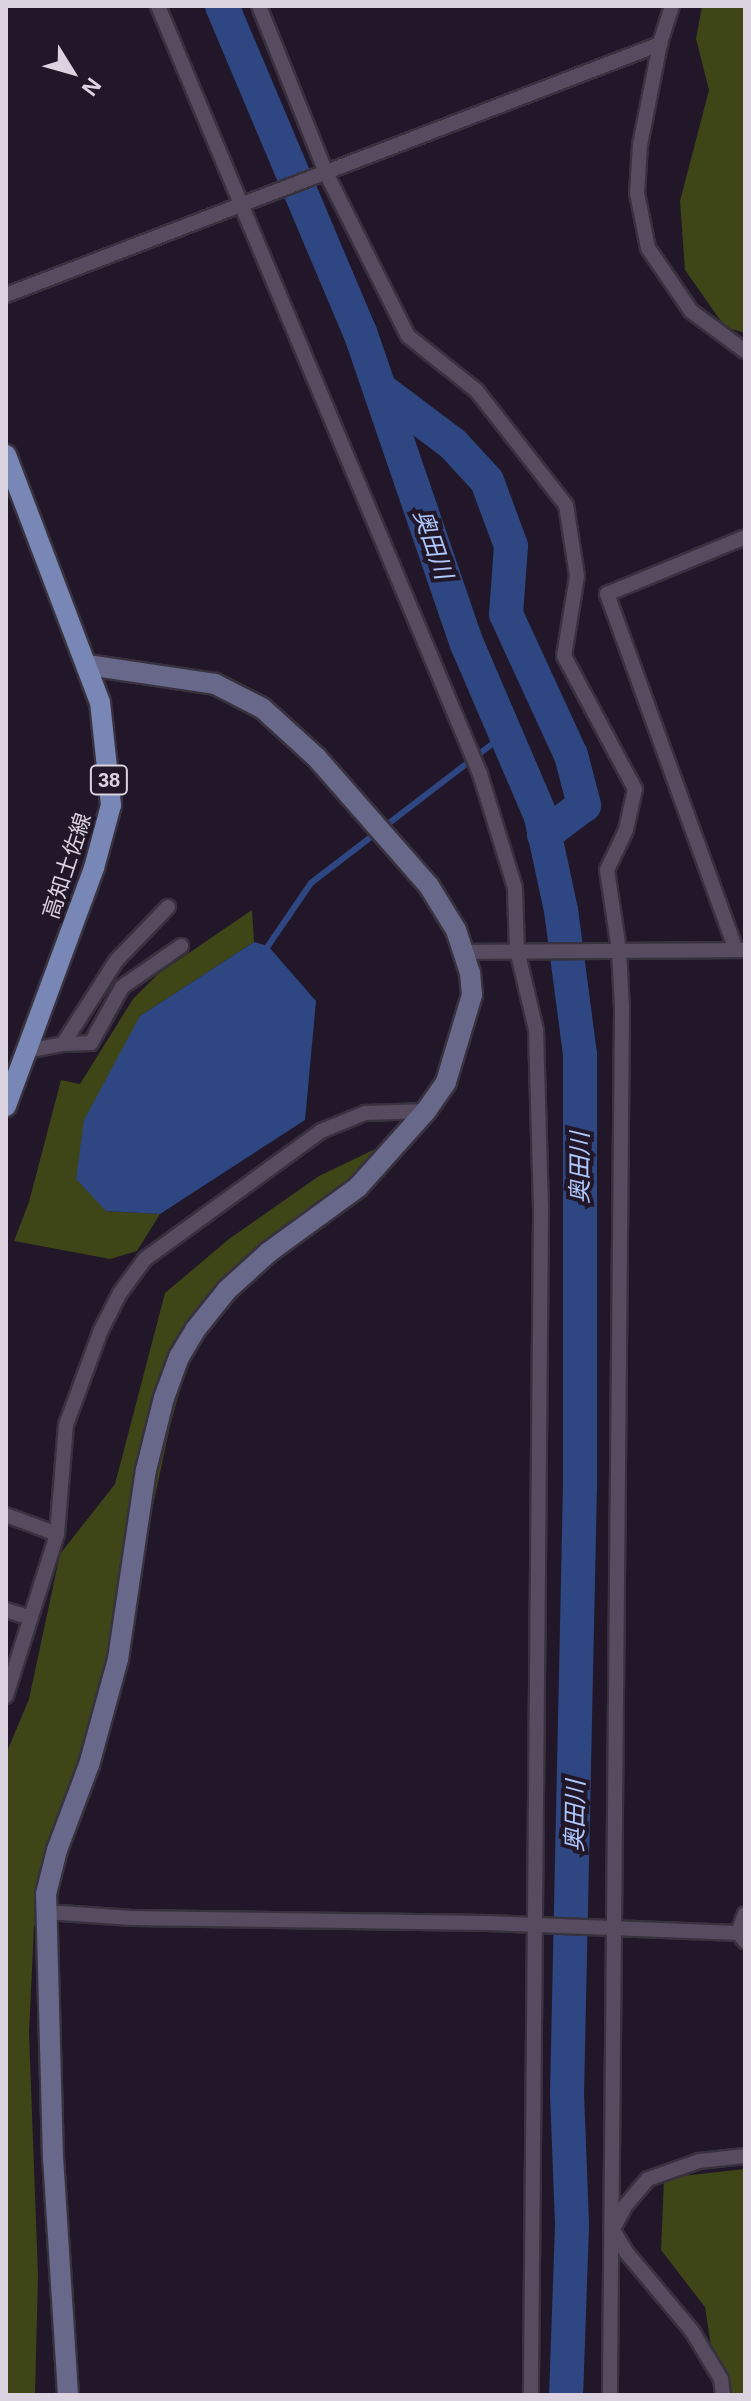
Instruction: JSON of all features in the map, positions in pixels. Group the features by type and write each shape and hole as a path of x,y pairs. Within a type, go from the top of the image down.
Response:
{"main road":[{"name":"高知土佐線","path":"6,455 100,702 111,805 94,868 6,1106"}],"street":[{"path":"158,6 239,204 272,271 480,774 515,888 517,950 536,1030 541,1214 531,2395"},
{"path":"259,6 326,173 408,336 476,390 566,505 577,576 564,656 635,789 626,830 607,870 619,950 622,1009 610,2395"},
{"path":"672,6 660,44 640,145 637,193 648,248 691,311 745,351"},
{"path":"6,295 660,44"},
{"path":"463,952 740,950 607,594 745,537"},
{"path":"68,2395 54,2174 46,1894 57,1850 89,1765 118,1659 146,1470 164,1398 179,1357 227,1290 269,1252 358,1187 426,1111 446,1082 472,995 456,930 429,886 317,758 262,708 215,684 88,665"},
{"path":"63,1044 116,961 168,907"},
{"path":"27,1051 63,1044 91,1043 122,987 181,946"},
{"path":"6,1696 57,1534 66,1425 101,1330 120,1293 145,1259 321,1131 365,1113 426,1111"},
{"path":"6,1515 57,1534"},
{"path":"6,1610 30,1618"},
{"path":"46,1912 132,1918 535,1925 742,1937 745,1914"},
{"path":"612,2229 626,2205 648,2179 699,2161 745,2156"},
{"path":"612,2229 626,2252 692,2331 721,2379 723,2395"}],"green space":[{"path":"702,6 745,6 745,333 725,327 685,270 680,201 709,90 696,39"},
{"path":"252,910 254,942 140,1016 106,1211 160,1214 137,1251 110,1259 14,1241 29,1202 61,1080 80,1084 133,999 158,974"},
{"path":"417,1129 200,1318 170,1426 123,1646 76,1815 34,1927 29,2033 38,2275 35,2395 6,2395 6,1754 29,1699 60,1554 115,1484 165,1293 229,1239 319,1176"},
{"path":"745,2169 745,2395 715,2395 716,2378 705,2307 661,2250 664,2178"}],"water":[{"path":"254,942 268,946 316,1001 305,1120 160,1214 106,1211 76,1179 84,1120 140,1016"}],"waterway":[{"name":"奥田川","path":"222,6 360,332 467,644 541,817 561,910 580,1055 580,1485 567,2093 572,2226 566,2395"},
{"path":"380,389 453,444 487,481 511,546 506,614 571,755 584,805 544,835"},
{"path":"268,946 311,883 505,734"}]}
